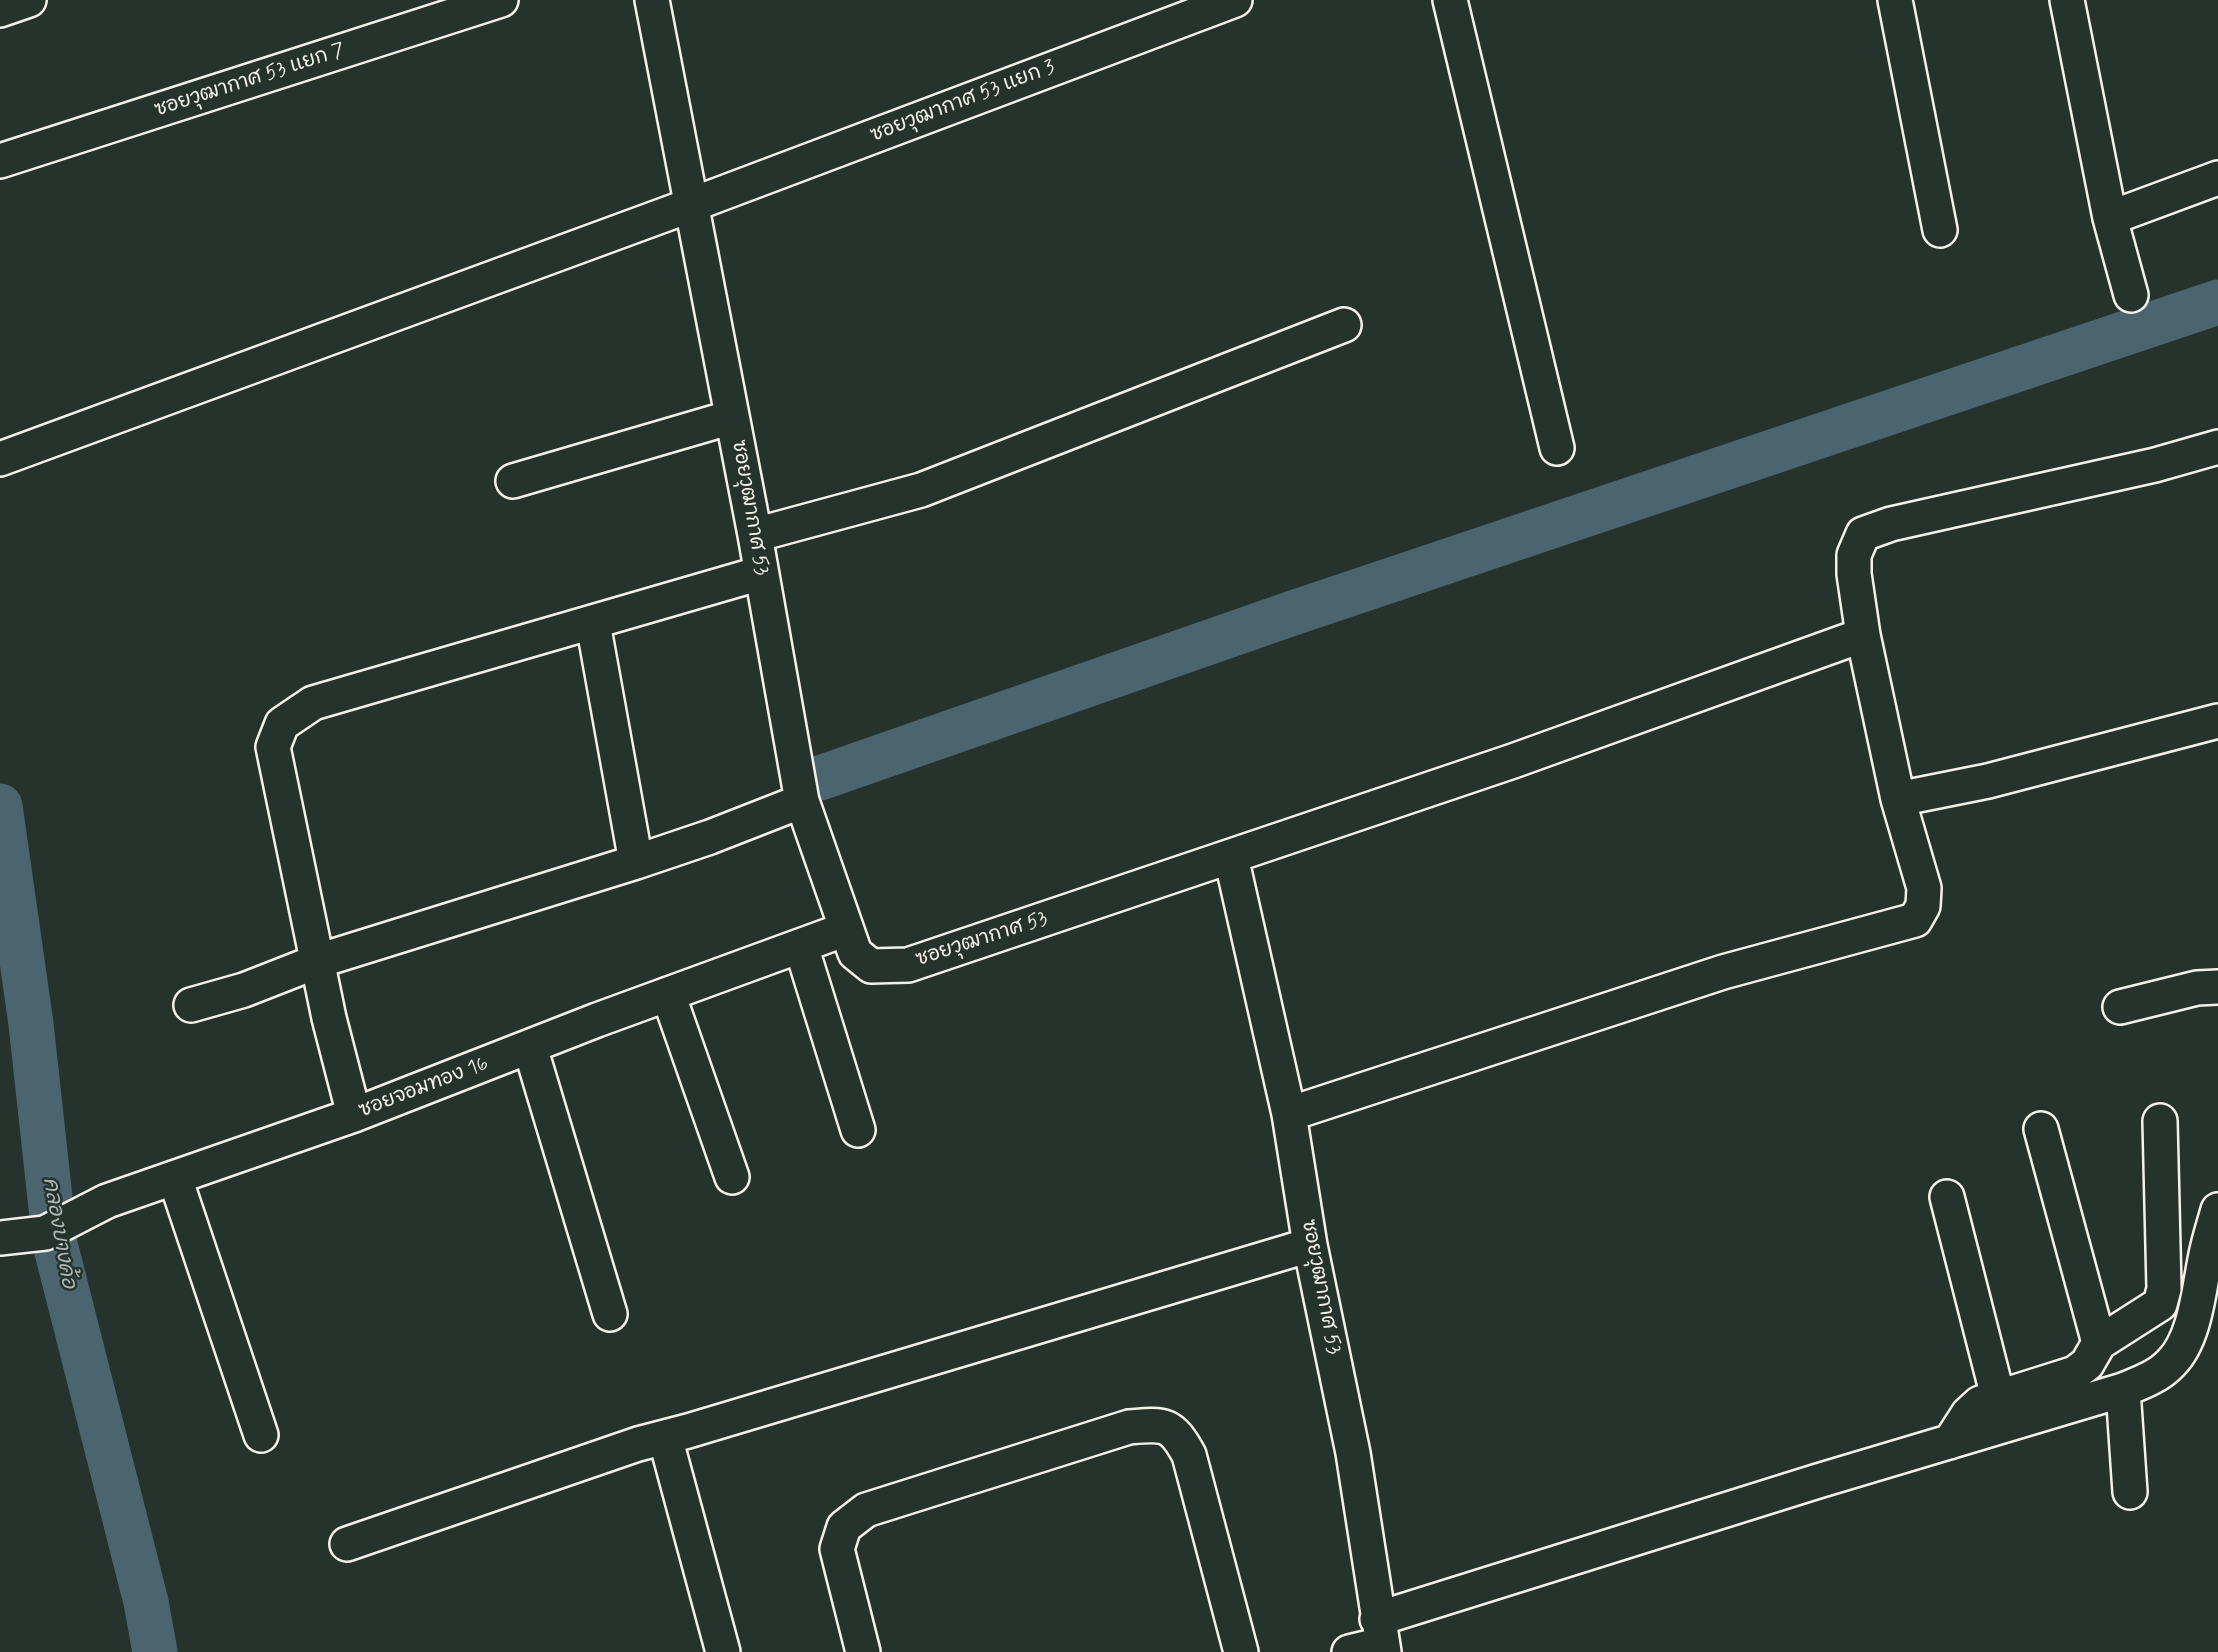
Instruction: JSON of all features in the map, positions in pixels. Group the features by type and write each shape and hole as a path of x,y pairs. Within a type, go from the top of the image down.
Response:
{"street":[{"path":"0,10 29,0"},
{"name":"ซอยวุฒากาศ 53 แยก 7","path":"0,161 501,0"},
{"name":"ซอยวุฒากาศ 53","path":"652,0 755,535 802,801 855,953 872,966 908,965 1231,857 1289,1114 1310,1245 1353,1453 1381,1638"},
{"name":"ซอยวุฒากาศ 53 แยก 3","path":"0,459 691,205 1235,0"},
{"path":"1450,0 1557,448"},
{"path":"1895,0 1940,230"},
{"path":"2067,0 2110,218 2130,295"},
{"path":"2110,218 2218,178"},
{"path":"755,535 921,490 1344,325"},
{"path":"513,481 732,417"},
{"path":"1289,1114 1723,972 1915,921 1923,906 1924,888 1898,800 1863,634 1854,574 1854,555 1863,534 1891,524 2155,465 2218,447"},
{"path":"354,1115 329,1018 273,747 282,724 313,703 761,573"},
{"path":"592,623 636,862"},
{"path":"1231,857 1513,761 1863,634"},
{"path":"1898,800 1988,781 2218,721"},
{"path":"191,1005 244,990 318,962 636,862 710,837 802,801"},
{"name":"ซอยจอมทอง 16","path":"0,1239 45,1233 107,1201 354,1115 668,994 846,929"},
{"path":"801,946 858,1130"},
{"path":"2120,1007 2197,988 2218,987"},
{"path":"668,994 732,1177"},
{"path":"530,1047 610,1314"},
{"path":"1950,1442 1968,1414 1980,1403 2075,1373 2087,1364 2099,1343 2160,1304 2164,1289 2160,1121"},
{"path":"2041,1129 2099,1343"},
{"path":"175,1178 261,1434"},
{"path":"1947,1197 1998,1397"},
{"path":"1349,1652 1381,1638 1818,1481 2123,1390 2153,1377 2172,1363 2185,1341 2208,1311 2207,1251 2218,1210"},
{"path":"347,1545 638,1444 1310,1245"},
{"path":"2123,1390 2130,1492"},
{"path":"863,1652 837,1549 844,1527 866,1510 1129,1427 1159,1424 1178,1434 1189,1455 1242,1652"},
{"path":"665,1437 723,1652"}],"waterway":[{"path":"820,778 1290,614 2218,302"},
{"name":"คลองบางค้อ","path":"0,806 31,1024 55,1244 146,1602 155,1652"}]}
